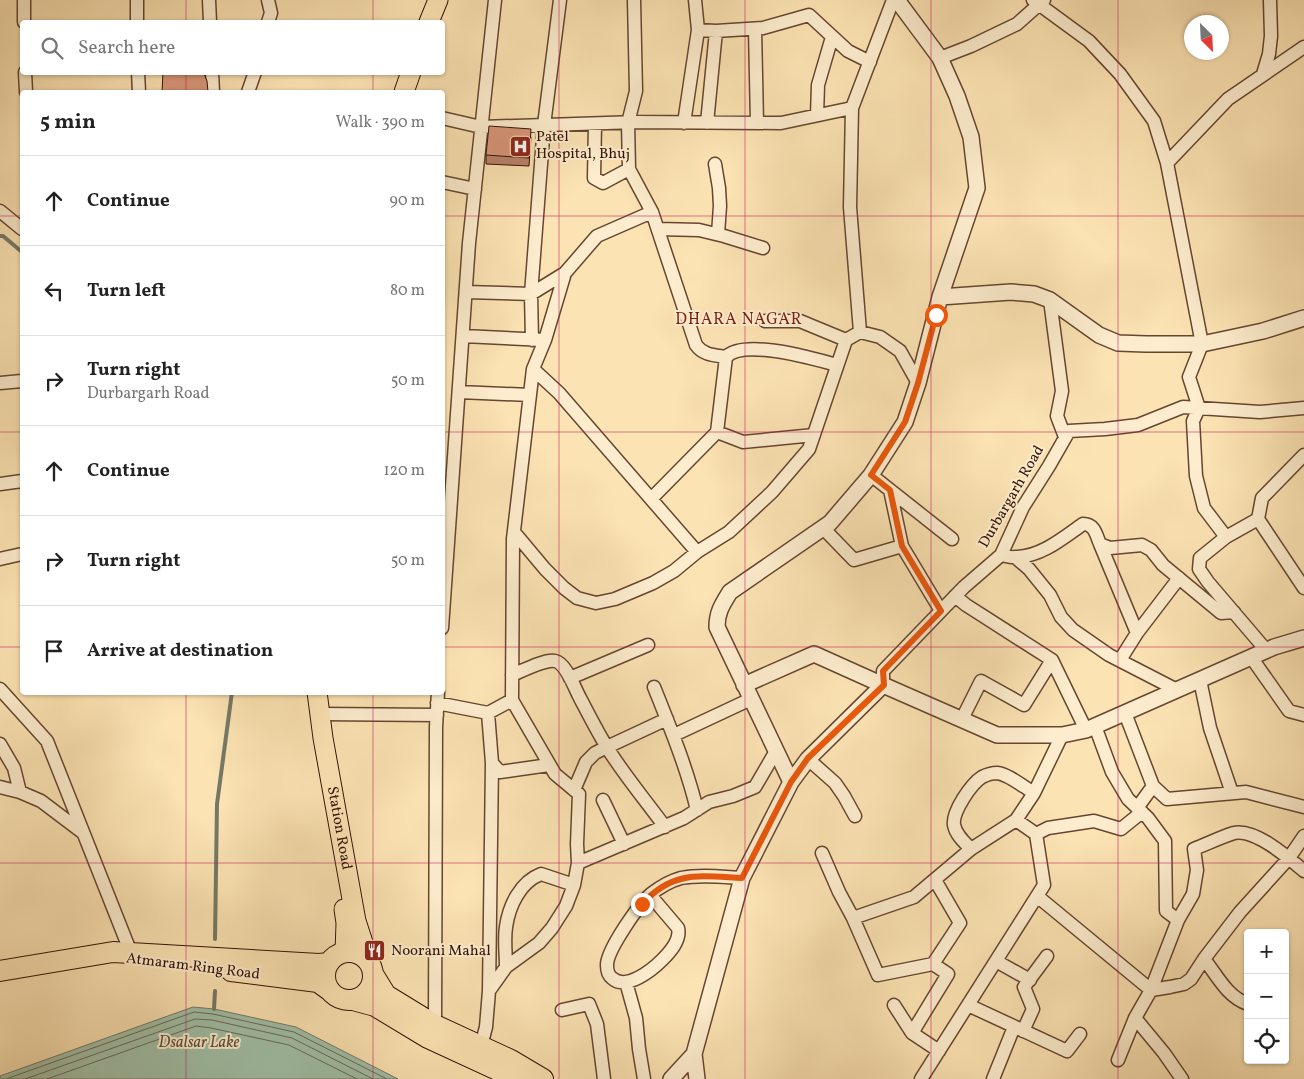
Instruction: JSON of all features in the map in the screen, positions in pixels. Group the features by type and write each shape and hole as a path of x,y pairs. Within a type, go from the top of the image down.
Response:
{"highway":[{"name":"Atmaram Ring Road","path":"0,971 113,952 319,964 337,958"},
{"path":"514,1079 428,1038 375,1006 334,995 326,984 326,970 337,958 358,954 364,957 386,995 436,1025 511,1060 543,1079"},
{"name":"Atmaram Ring Road","path":"55,962 120,958 318,982 329,990"},
{"path":"353,1000 360,998 371,987 373,981 371,968"}],"main road":[{"path":"430,20 438,0"},
{"path":"441,20 448,0"},
{"path":"405,90 410,75"},
{"path":"415,90 421,75"},
{"name":"Station Road","path":"307,695 313,739 346,923 337,958"},
{"name":"Station Road","path":"317,695 323,738 356,920 371,968"}],"street":[{"path":"24,0 24,20"},
{"path":"137,0 137,20"},
{"path":"209,0 210,20"},
{"path":"268,0 271,13 269,20"},
{"path":"445,586 469,243 494,0"},
{"path":"538,340 531,294 544,125 560,0"},
{"path":"634,0 636,91 628,123 629,169 652,212 696,345 707,354 726,357"},
{"path":"684,123 698,30 695,0"},
{"path":"860,332 850,206 852,108 893,0"},
{"path":"791,782 716,627 717,616 730,592 830,523 871,475 905,422 918,383 940,298 978,188 970,137 957,96 940,58 897,0"},
{"path":"1263,74 1269,54 1271,36 1270,0"},
{"path":"940,58 976,44 1017,24 1039,2 1090,41 1120,74 1154,121 1167,163 1202,344 1189,377 1199,408 1192,421 1196,476 1204,508 1226,537"},
{"path":"698,30 716,31 763,28 809,15 848,52 870,62"},
{"path":"755,29 757,123"},
{"path":"707,123 716,31"},
{"path":"818,115 818,85 832,37"},
{"path":"1167,163 1228,99 1304,47"},
{"path":"25,75 26,90"},
{"path":"138,75 139,90"},
{"path":"212,75 213,90"},
{"path":"249,90 254,75"},
{"path":"445,119 481,127 628,123 782,123 852,108"},
{"path":"595,124 594,178 603,183 629,169"},
{"path":"715,164 720,206 718,234"},
{"path":"445,183 475,189"},
{"path":"0,210 20,227"},
{"path":"466,292 531,294 565,273 597,236 652,212"},
{"path":"658,230 699,230 763,248"},
{"path":"489,991 506,967 539,943 552,928 566,906 574,884 578,863 579,794 555,774 512,700 514,532 533,369 538,340 565,273"},
{"path":"940,298 1011,292 1034,294 1050,300 1099,335 1118,342 1146,344 1202,344 1263,331 1304,318"},
{"path":"1050,300 1062,391 1057,416 1065,437"},
{"path":"765,322 800,320 846,340"},
{"path":"514,532 545,569 577,598 596,603 615,599 654,583 674,571 697,552 729,532 772,492 809,450 846,340 860,332 880,337 900,352 918,383"},
{"path":"463,336 538,340"},
{"path":"651,499 717,432 726,357 731,352 753,349 784,352 837,365"},
{"path":"533,369 558,394 697,552"},
{"path":"0,383 20,380"},
{"path":"459,392 530,395"},
{"name":"Durbargarh Road","path":"884,685 883,671 955,596 1001,555 1023,507 1050,466 1069,431 1138,425 1183,408 1260,412 1304,408"},
{"path":"717,432 743,442 814,435"},
{"path":"1304,456 1262,498 1258,518 1304,588"},
{"path":"871,475 952,539"},
{"path":"0,484 20,481"},
{"path":"890,490 902,546 941,611"},
{"path":"1258,518 1226,537 1200,558 1199,569 1266,650"},
{"path":"1001,555 1015,558 1033,555 1052,545 1083,524 1090,525 1094,528 1137,633"},
{"path":"823,528 854,560 902,546"},
{"path":"1100,544 1110,548 1142,545 1151,550 1163,564 1221,613 1234,612"},
{"path":"0,558 20,554"},
{"path":"1015,558 1029,569 1050,595 1061,617 1074,630 1109,655 1177,690"},
{"path":"1120,660 1137,633 1179,578"},
{"path":"955,596 1052,660 1091,728 1112,772 1128,799 1148,818 1166,840 1166,911 1178,920"},
{"path":"674,735 814,654 997,734 1062,735 1091,728 1266,650 1304,638"},
{"path":"570,678 648,645"},
{"path":"1251,657 1290,710 1304,715"},
{"path":"962,719 981,681 1024,705 1052,660"},
{"path":"512,675 542,663 556,661 562,664 567,670 607,747 665,827"},
{"path":"1200,680 1210,728 1232,793"},
{"path":"697,1079 694,1054 742,878 791,782 808,758 884,685"},
{"path":"654,687 674,735 697,810"},
{"path":"0,689 47,741 131,953"},
{"path":"320,714 437,703 488,713 512,700"},
{"path":"436,1025 437,703"},
{"path":"481,1046 486,1027 489,991 492,763 488,713"},
{"path":"1125,713 1153,786 1167,799 1246,792 1304,807"},
{"path":"574,790 586,762 595,754 667,720"},
{"path":"853,918 914,897 971,849 1016,820 1034,794 1062,735"},
{"path":"0,744 14,768 20,792"},
{"path":"578,863 665,827 684,818 709,802 733,796 755,787 776,751"},
{"path":"808,758 835,783 855,816"},
{"path":"492,763 500,772 549,765"},
{"path":"971,849 957,834 953,818 973,784 983,777 998,773 1008,777 1034,794"},
{"path":"1036,834 1048,828 1094,821 1121,829 1140,810 1153,786"},
{"path":"0,787 20,792 41,801 84,832"},
{"path":"603,800 624,844"},
{"path":"921,1079 1044,885 1036,834 1016,820"},
{"path":"1118,1060 1135,1018 1150,990 1178,920 1193,894 1197,870 1194,848 1235,833 1246,832 1258,837 1289,858 1304,871"},
{"path":"1037,896 1150,990 1184,984 1191,979 1240,912 1289,858 1304,836"},
{"path":"822,853 878,975 933,964 948,974 912,1033"},
{"path":"506,967 506,928 511,908 521,888 536,876 542,874 574,884"},
{"path":"650,895 678,928 680,934 678,940 664,958 651,970 626,982 614,980 607,971 611,949 650,895 663,886 682,878 703,876 742,878"},
{"path":"933,964 960,923 935,880"},
{"path":"993,1079 1018,1029 1032,1009 1024,987 1047,956"},
{"path":"1204,959 1230,994 1244,1002"},
{"path":"996,961 1030,980"},
{"path":"626,982 636,1018 638,1049 644,1079"},
{"path":"562,1010 589,1004 597,1024 604,1079"},
{"path":"894,1005 912,1033 938,1051"},
{"path":"968,1005 1067,1051 1080,1034"},
{"path":"1135,1018 1164,1053 1182,1079"},
{"path":"671,1079 694,1054"}],"water":[{"name":"Dsalsar Lake","path":"193,1007 214,1009 296,1027 398,1079 0,1079 0,1076"}],"building":[{"path":"163,75 205,75 207,81 208,90 162,90"},
{"path":"489,126 531,129 529,158 486,155"}],"waterway":[{"path":"0,236 3,236 20,250"},
{"path":"215,939 217,804 232,695"},
{"path":"214,1009 215,991"}],"place":[{"name":"Patel Hospital, Bhuj","path":"520,146"},
{"name":"Noorani Mahal","path":"375,951"}],"district":[{"name":"DHARA NAGAR","path":"739,320"}],"route":[{"path":"642,904 650,895 663,886 682,878 703,876 742,878 791,782 808,758 884,685 883,671 941,611 902,546 890,490 871,475 905,422 918,383 936,315"}]}
